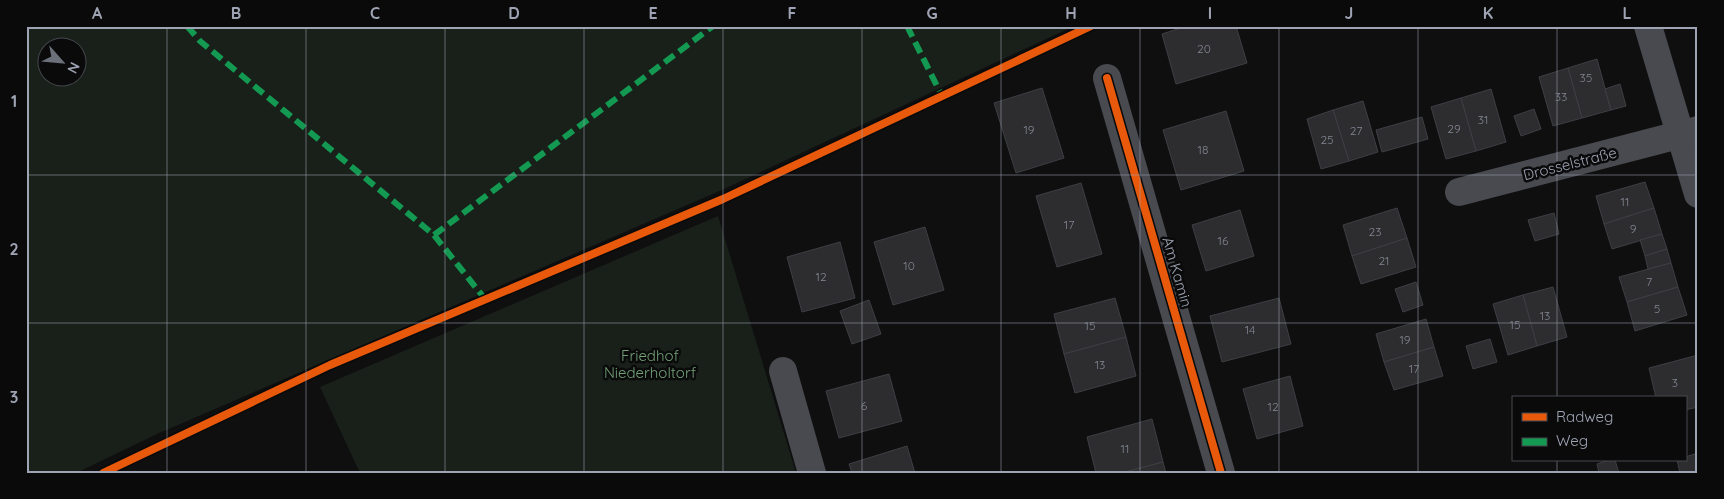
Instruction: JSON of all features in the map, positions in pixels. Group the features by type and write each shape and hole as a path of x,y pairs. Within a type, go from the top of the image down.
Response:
{"street":[{"path":"1648,26 1689,132 1698,194"},
{"name":"Am Kamin","path":"1107,78 1221,473"},
{"name":"Drosselstraße","path":"1459,192 1689,132"},
{"path":"783,370 812,473"}],"green space":[{"path":"26,26 1074,26 724,189 157,434 76,473 26,473"},
{"name":"Friedhof Niederholtorf","path":"718,216 796,473 360,473 320,387"}],"building":[{"path":"1187,26 1236,26 1247,63 1176,84 1162,34"},
{"path":"1597,59 1611,110 1582,118 1568,68"},
{"path":"1568,68 1582,118 1553,126 1539,77"},
{"path":"1620,84 1626,106 1611,110 1605,89"},
{"path":"1042,88 1064,158 1016,173 994,103"},
{"path":"1491,89 1506,142 1476,151 1461,98"},
{"path":"1461,98 1476,151 1446,159 1431,107"},
{"path":"1363,101 1378,152 1349,161 1333,110"},
{"path":"1534,109 1541,129 1521,136 1514,116"},
{"path":"1333,110 1349,161 1321,169 1307,119"},
{"path":"1226,111 1244,171 1181,190 1163,130"},
{"path":"1422,117 1428,139 1382,152 1376,130"},
{"path":"1645,182 1654,208 1604,224 1596,196"},
{"path":"1081,183 1102,254 1057,267 1036,196"},
{"path":"1397,208 1407,238 1352,256 1343,225"},
{"path":"1654,208 1662,234 1612,249 1604,224"},
{"path":"1240,210 1254,256 1206,271 1192,225"},
{"path":"1554,213 1559,234 1535,241 1528,220"},
{"path":"925,227 944,290 893,305 874,242"},
{"path":"1662,234 1667,249 1645,256 1640,240"},
{"path":"1407,238 1416,267 1361,284 1352,256"},
{"path":"840,242 855,298 802,312 787,257"},
{"path":"1667,249 1671,263 1648,269 1645,256"},
{"path":"1671,263 1678,287 1627,302 1619,277"},
{"path":"1416,282 1423,305 1403,312 1395,289"},
{"path":"1553,287 1567,337 1537,346 1523,295"},
{"path":"1678,287 1687,315 1635,331 1627,302"},
{"path":"1523,295 1537,346 1508,355 1493,304"},
{"path":"1115,298 1126,337 1064,354 1054,314"},
{"path":"1279,298 1291,344 1222,362 1210,316"},
{"path":"869,300 881,334 852,344 840,311"},
{"path":"1426,319 1434,347 1384,362 1376,334"},
{"path":"1126,337 1136,376 1075,393 1064,354"},
{"path":"1490,339 1497,362 1473,369 1466,346"},
{"path":"1434,347 1443,376 1394,390 1384,362"},
{"path":"1698,355 1698,407 1686,410 1686,396 1656,396 1649,368"},
{"path":"889,374 902,421 839,438 826,391"},
{"path":"1290,376 1303,426 1257,439 1243,389"},
{"path":"1152,419 1163,462 1122,473 1096,473 1087,437"},
{"path":"907,446 915,473 852,473 849,464"},
{"path":"1698,453 1698,473 1680,473 1677,462 1686,462 1686,457"},
{"path":"1163,462 1166,473 1122,473"},
{"path":"1616,462 1619,473 1599,473 1597,464"}],"marked path":[{"path":"187,26 200,41 434,235 485,299"},
{"path":"434,235 713,26"},
{"path":"907,26 942,96"}],"cycle path":[{"path":"103,473 330,365 723,199 1091,26"},
{"path":"1107,78 1221,473"}]}
